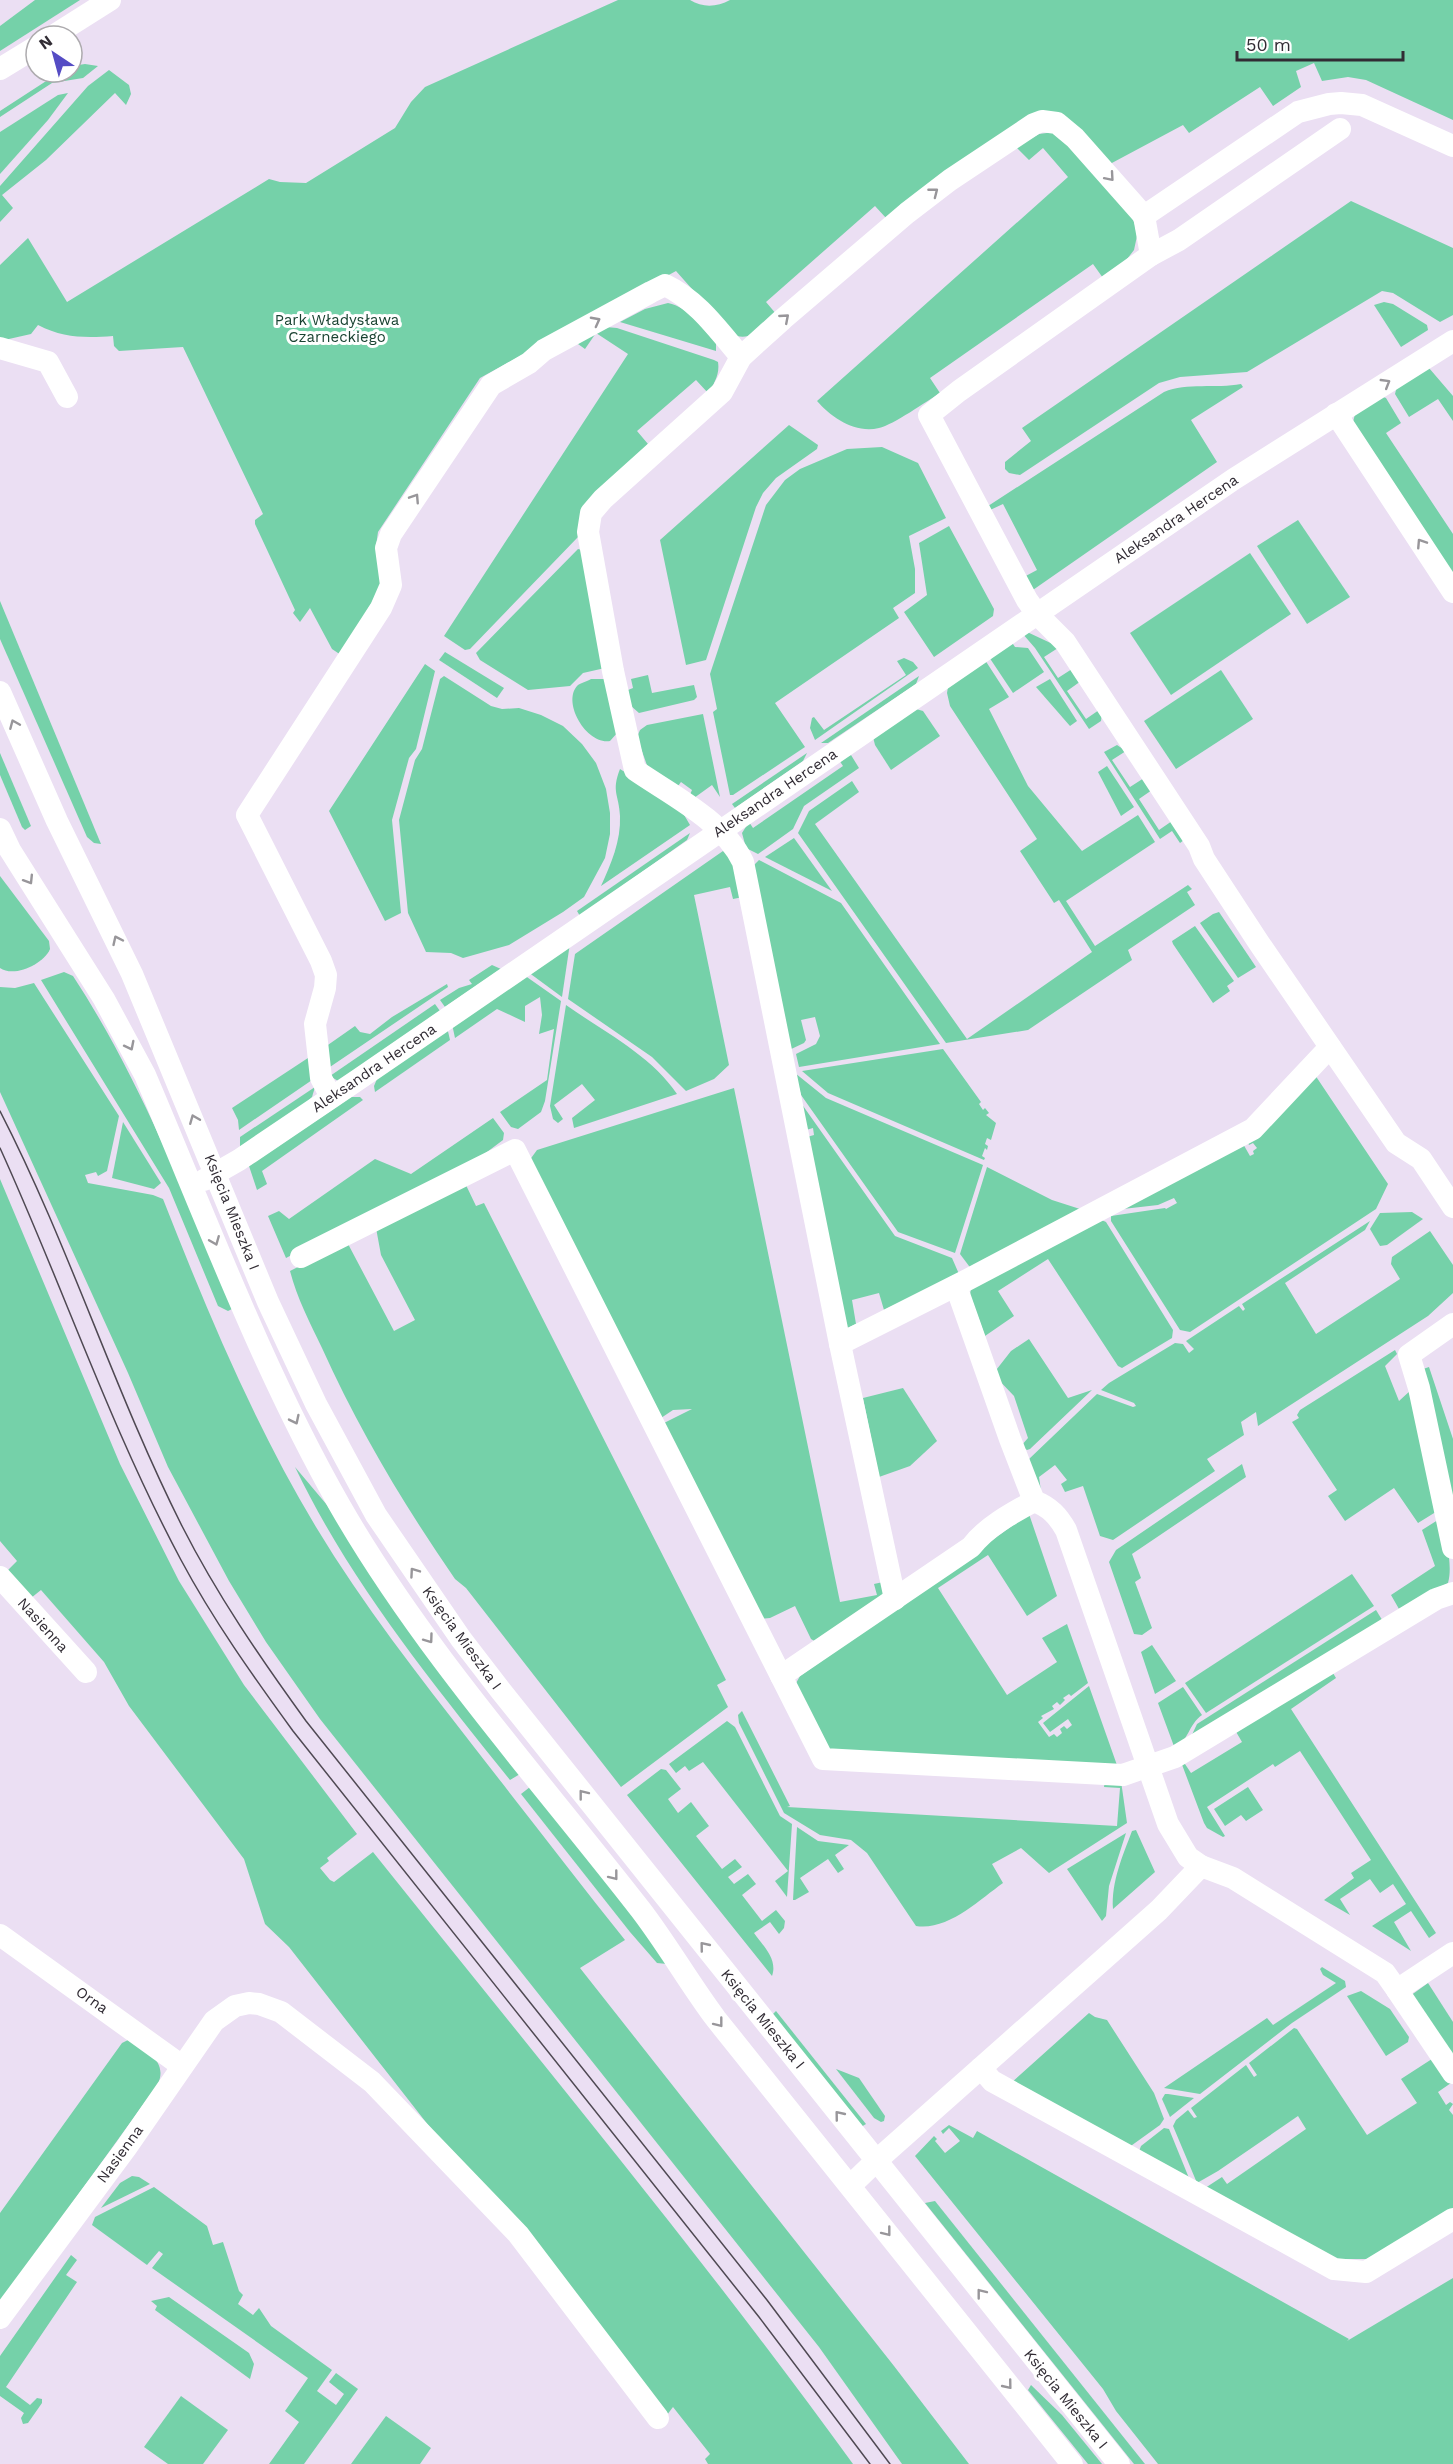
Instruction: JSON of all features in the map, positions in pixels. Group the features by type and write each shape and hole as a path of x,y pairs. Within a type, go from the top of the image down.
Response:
{"street":[{"path":"72,24 110,0"},
{"path":"0,69 24,54"},
{"path":"1144,216 1298,112 1329,104 1362,105 1453,146"},
{"path":"895,1599 840,1344 743,862 735,847 705,819 635,770 613,671 588,532 591,513 603,499 722,392 741,357 907,213 950,180 1034,124 1057,123 1068,131 1144,216 1151,255"},
{"path":"1340,129 1179,240 1151,255 959,391 929,415 1036,614 1065,642 1281,975 1396,1143 1421,1159 1453,1207"},
{"path":"331,1097 321,1078 315,1024 325,988 326,975 247,815 381,608 392,585 386,548 391,534 484,392 491,385 582,328 665,285 681,292 693,303 741,357"},
{"name":"Aleksandra Hercena","path":"193,1187 331,1097 1234,479 1453,341"},
{"path":"0,348 48,362 67,397"},
{"path":"1336,414 1453,592"},
{"name":"Księcia Mieszka I","path":"0,692 57,821 132,974 268,1302 316,1404 356,1481 408,1563 501,1691 1119,2464"},
{"name":"Księcia Mieszka I","path":"0,829 10,850 126,1037 145,1075 245,1313 283,1396 341,1509 369,1553 458,1678 663,1939 716,2019 1072,2464"},
{"path":"840,1344 956,1286 1253,1129 1330,1047"},
{"path":"301,1257 515,1150 823,1759 1123,1775 1175,1757 1436,1599 1453,1593"},
{"path":"956,1286 1034,1501 1050,1508 1059,1517 1066,1530 1168,1824 1179,1845 1188,1857 1200,1866 1233,1878 1385,1973 1453,2073"},
{"path":"1453,1324 1408,1355 1419,1388 1453,1548"},
{"path":"781,1676 971,1547 978,1538 1016,1511 1034,1501"},
{"name":"Nasienna","path":"0,1577 86,1672"},
{"path":"850,2186 1159,1910 1200,1866"},
{"name":"Orna","path":"0,1935 182,2066"},
{"path":"1397,1990 1453,1953"},
{"name":"Nasienna","path":"0,2318 126,2148 221,2014 235,2006 249,2002 281,2012 372,2082 518,2234 658,2418"},
{"path":"981,2068 992,2081 1334,2269 1366,2272 1453,2219"}],"green space":[{"path":"35,0 80,0 42,24 24,24 24,36 0,51 0,26"},
{"name":"Park Władysława Czarneckiego","path":"618,0 690,0 710,6 730,0 1453,0 1453,120 1366,80 1348,77 1322,81 1314,63 1296,71 1301,87 1273,106 1260,87 1189,133 1183,125 1110,164 1064,118 886,218 875,206 766,302 777,315 756,333 744,337 731,333 676,271 480,378 378,532 376,546 382,585 341,655 332,649 310,608 300,622 293,613 295,610 255,524 255,520 263,514 183,347 119,351 114,346 113,336 74,336 38,325 31,334 0,341 0,265 28,238 67,302 269,179 280,182 306,183 395,128 411,102 425,87"},
{"path":"85,64 98,66 84,77"},
{"path":"109,70 129,85 131,94 126,105 115,93 46,160 2,195 13,208 0,222 0,186 88,86"},
{"path":"42,84 50,84 0,117 0,111"},
{"path":"68,93 48,120 0,174 0,132 58,95"},
{"path":"1054,132 1064,137 1132,217 1137,236 1134,250 1124,263 1103,278 1093,264 930,378 940,393 893,422 879,428 861,429 844,423 829,413 817,401 1068,177 1043,148 1029,160 1016,147 1039,134"},
{"path":"1351,201 1453,248 1453,315 1440,322 1393,293 1382,291 1247,372 1180,377 1159,383 1020,475 1009,473 1005,469 1005,462 1031,441 1022,428"},
{"path":"1384,302 1393,304 1427,325 1428,330 1401,347 1374,305"},
{"path":"668,303 676,305 695,319 716,343 716,351 620,322 645,309"},
{"path":"606,327 617,328 714,360 718,362 716,379 708,393 696,380 637,431 648,444 578,537 470,649 465,650 444,636 628,354 596,333 585,349 578,344 579,339"},
{"path":"1429,368 1453,396 1453,421 1438,399 1409,417 1395,394 1397,386"},
{"path":"1241,384 1243,387 1191,420 1217,462 1030,592 1022,578 1037,570 1003,504 988,511 985,508 1164,392 1182,387"},
{"path":"1381,396 1386,398 1401,423 1386,433 1453,534 1453,580 1353,422 1355,414"},
{"path":"789,425 818,445 817,449 776,478 763,493 756,507 706,660 686,665 660,540"},
{"path":"882,447 918,463 946,518 909,536 915,569 915,593 893,608 899,618 775,703 805,747 730,795 713,712 717,709 710,674 766,505 785,480 800,469 847,449"},
{"path":"1298,520 1350,597 1307,624 1257,546"},
{"path":"949,526 994,609 993,616 934,657 904,612 927,595 919,543"},
{"path":"578,549 582,550 605,668 583,673 570,686 528,690 480,660 476,653"},
{"path":"1250,553 1291,614 1171,695 1130,633"},
{"path":"0,601 101,844 94,843 87,837 0,639"},
{"path":"1025,631 1057,646 1058,648 1044,657 1058,678 1072,669 1081,681 1067,691 1086,719 1099,710 1102,713 1101,721 1089,729 1035,648 1022,633"},
{"path":"1011,641 1015,647 1028,648 1044,672 1013,693 989,657"},
{"path":"445,652 504,688 497,698 439,660"},
{"path":"904,658 913,662 918,668 815,740 810,728 812,718 814,717 824,730 906,675 897,661"},
{"path":"985,660 1009,697 989,709 1028,786 1082,851 1138,815 1155,842 1066,901 1095,946 1188,885 1192,889 1187,892 1195,905 1128,950 1132,960 1028,1030 946,1043 798,833 809,811 852,781 859,792 815,824 967,1039 1092,952 1059,900 1054,903 1020,851 1037,839 950,706 948,687"},
{"path":"425,664 435,671 416,749 409,758 392,820 401,913 385,921 329,811"},
{"path":"1221,670 1253,719 1176,769 1144,721"},
{"path":"648,675 652,693 694,685 697,697 694,700 639,713 631,706 628,690 633,688 631,679"},
{"path":"444,676 491,706 502,709 519,708 541,715 563,726 582,744 596,763 606,789 610,813 610,834 605,858 584,897 509,945 463,958 451,953 426,952 408,913 399,820 415,760 422,749 440,679"},
{"path":"919,676 916,684 828,743 821,743"},
{"path":"591,679 608,679 618,732 610,741 592,736 574,711 572,701 574,692 578,685"},
{"path":"1050,679 1077,721 1070,726 1036,687"},
{"path":"916,709 923,711 940,736 891,770 875,745 873,737"},
{"path":"703,714 720,797 712,785 694,798 688,799 692,790 681,782 675,790 649,771 637,737 640,730 647,725"},
{"path":"1117,745 1126,751 1112,760 1130,787 1144,778 1152,790 1139,799 1159,830 1172,821 1184,840 1180,843 1172,831 1160,839 1104,752"},
{"path":"0,753 31,826 25,830 0,775"},
{"path":"807,753 803,761 735,808 732,804"},
{"path":"851,755 859,768 804,806 793,829 758,854 746,848 742,833 749,822 753,828 843,766 839,760"},
{"path":"1107,766 1134,807 1121,816 1098,772"},
{"path":"620,769 680,808 690,825 601,886 612,861 619,834 620,816 616,788"},
{"path":"690,833 687,840 580,916 577,911"},
{"path":"794,838 832,891 765,857"},
{"path":"723,851 730,855 743,897 733,899 730,887 694,895 729,1065 714,1079 686,1091 652,1057 568,999 575,954"},
{"path":"759,860 841,903 940,1044 799,1067 796,1054 816,1044 820,1036 815,1017 801,1020 806,1040 787,1051 750,869"},
{"path":"0,876 49,941 50,949 47,955 28,968 6,971 0,968"},
{"path":"1219,912 1256,967 1238,978 1200,923"},
{"path":"1195,926 1234,981 1227,986 1230,991 1213,1003 1172,941"},
{"path":"570,943 562,997 528,972"},
{"path":"492,965 501,969 445,1007 440,1000 459,988 472,984 469,980"},
{"path":"64,972 73,976 97,1015 141,1097 232,1309 228,1311 218,1306 169,1188 41,980"},
{"path":"524,975 561,1001 545,1101 541,1112 518,1129 511,1127 500,1112 547,1080 554,1029 539,1034 542,1015 540,997 525,1006 525,1022 497,1009 455,1038 452,1024"},
{"path":"34,983 119,1116 107,1171 98,1176 96,1172 85,1175 88,1183 153,1195 163,1199 214,1325 252,1407 293,1488 334,1556 412,1667 625,1940 580,1968 969,2464 902,2464 819,2347 320,1719 266,1642 229,1581 168,1467 128,1373 0,1092 0,987 15,988"},
{"path":"447,984 448,987 327,1069 325,1047 355,1026 360,1032 370,1034 392,1017"},
{"path":"435,1004 440,1011 338,1081 330,1076"},
{"path":"566,1005 626,1045 654,1067 677,1094 574,1128 572,1118 595,1100 582,1084 554,1105 563,1119 558,1123 553,1119 550,1106"},
{"path":"447,1027 450,1040 375,1092 374,1086 377,1079"},
{"path":"943,1049 981,1102 979,1104 983,1110 985,1108 989,1113 986,1115 996,1123 991,1140 987,1138 985,1144 988,1146 982,1156 984,1160 828,1093 802,1071"},
{"path":"311,1056 315,1078 239,1130 238,1120 232,1108"},
{"path":"795,1073 826,1098 983,1165 955,1253 898,1232 801,1095"},
{"path":"1315,1075 1388,1184 1376,1209 1190,1332 1180,1330 1111,1221 1111,1216 1166,1209 1177,1203 1174,1198 1158,1205 1114,1210 1242,1142 1250,1156 1254,1154 1253,1151 1257,1148 1253,1143 1249,1145 1247,1140"},
{"path":"315,1087 312,1097 306,1103 240,1147 240,1137"},
{"path":"734,1088 840,1602 877,1595 874,1584 883,1582 887,1597 821,1645 811,1639 795,1606 770,1618 760,1619 664,1423 692,1409 673,1410 661,1418 529,1161 537,1150"},
{"path":"351,1097 360,1097 363,1100 262,1171 267,1184 257,1190 249,1166"},
{"path":"801,1103 895,1236 952,1258 959,1274 884,1310 879,1293 852,1300 856,1324 845,1329 807,1137 814,1135 813,1128 806,1130"},
{"path":"493,1118 504,1133 503,1140 475,1161 286,1258 268,1216 279,1211 289,1219 375,1159 411,1174"},
{"path":"123,1122 161,1183 154,1189 112,1178"},
{"path":"987,1167 1052,1200 1080,1209 972,1270 960,1254"},
{"path":"0,1179 120,1464 179,1581 244,1685 357,1834 327,1858 329,1861 320,1868 334,1882 373,1852 677,2231 853,2464 708,2464 705,2459 710,2454 673,2407 661,2423 289,1947 265,1924 244,1859 129,1706 104,1662 41,1590 31,1598 7,1571 17,1561 0,1541"},
{"path":"465,1183 476,1206 484,1203 726,1680 717,1685 728,1707 621,1787 466,1588 455,1579 418,1523 351,1408 304,1310 290,1271 347,1242 394,1331 415,1320 381,1255 376,1228"},
{"path":"1412,1212 1423,1219 1387,1245 1380,1246 1370,1229 1380,1213"},
{"path":"1097,1218 1106,1222 1173,1330 1172,1338 1122,1368 1118,1366 1048,1259 998,1291 1014,1316 985,1336 970,1295 971,1288"},
{"path":"1370,1221 1365,1230 1285,1283 1316,1334 1400,1279 1391,1264 1392,1257 1430,1231 1453,1265 1453,1293 1428,1316 1258,1426 1256,1412 1241,1422 1244,1435 1207,1459 1215,1471 1113,1540 1100,1536 1083,1486 1065,1492 1061,1484 1067,1480 1055,1465 1039,1477 1041,1491 1028,1460 1097,1394 1133,1407 1136,1406 1134,1403 1101,1390 1109,1383 1175,1343 1183,1344 1189,1353 1194,1349 1186,1341 1239,1306 1243,1311 1245,1309 1242,1304"},
{"path":"1029,1339 1068,1398 1092,1390 1027,1450 1021,1446 1028,1438 1014,1396 993,1374 1011,1351"},
{"path":"1395,1350 1397,1354 1385,1366 1399,1401 1411,1390 1439,1510 1418,1523 1394,1488 1345,1521 1328,1496 1337,1490 1292,1422 1299,1418 1297,1415 1300,1410"},
{"path":"1429,1367 1453,1439 1453,1520 1420,1370"},
{"path":"903,1388 937,1441 910,1466 879,1477 863,1398"},
{"path":"1242,1464 1246,1477 1132,1554 1141,1578 1135,1582 1152,1628 1142,1635 1134,1634 1109,1562 1116,1550"},
{"path":"295,1467 327,1505 395,1610 520,1774 510,1780 394,1630 341,1550"},
{"path":"1029,1514 1057,1596 1027,1616 988,1555 938,1588 1007,1695 1057,1662 1042,1638 1067,1624 1088,1683 1071,1696 1069,1694 1063,1698 1065,1700 1060,1705 1057,1702 1052,1706 1054,1709 1041,1716 1043,1718 1038,1722 1049,1737 1054,1734 1057,1737 1062,1733 1060,1729 1064,1726 1067,1729 1072,1725 1068,1719 1050,1732 1043,1723 1089,1686 1118,1768 828,1751 795,1685 800,1676"},
{"path":"1441,1518 1449,1560 1448,1583 1399,1609 1391,1595 1435,1566 1422,1530"},
{"path":"1352,1574 1374,1606 1206,1713 1185,1683"},
{"path":"1376,1610 1384,1623 1190,1739 1197,1724"},
{"path":"1152,1645 1176,1681 1155,1694 1141,1652"},
{"path":"1333,1673 1336,1678 1291,1709 1436,1933 1429,1938 1411,1911 1394,1922 1411,1951 1372,1926 1406,1904 1393,1884 1380,1893 1370,1879 1340,1899 1350,1915 1324,1900 1354,1878 1351,1873 1371,1860 1300,1751 1275,1767 1273,1764 1207,1807 1225,1836 1223,1837 1207,1828 1204,1823 1181,1762 1183,1761 1191,1773 1242,1742 1235,1730"},
{"path":"1183,1687 1202,1715 1194,1723 1183,1742 1175,1749 1158,1703"},
{"path":"742,1711 790,1806 787,1807 1117,1826 1120,1788 1104,1787 1105,1781 1121,1781 1127,1823 1049,1873 1021,1848 992,1864 1003,1883 951,1919 940,1924 916,1926 867,1853 851,1840 820,1835 784,1813 739,1723 738,1715"},
{"path":"727,1721 735,1727 780,1816 792,1824 787,1897 775,1881 788,1871 703,1762 689,1771 685,1766 676,1773 669,1764"},
{"path":"661,1769 666,1770 681,1789 668,1799 678,1813 691,1802 709,1826 696,1836 722,1869 735,1859 742,1867 728,1877 734,1884 748,1874 756,1884 742,1895 762,1921 776,1910 785,1921 784,1928 779,1934 770,1922 754,1933 771,1958 772,1976 627,1795"},
{"path":"530,1787 648,1932 667,1964 657,1963 630,1932 521,1794"},
{"path":"1248,1787 1263,1810 1246,1821 1241,1815 1225,1826 1214,1809"},
{"path":"797,1827 818,1841 849,1845 835,1855 844,1869 838,1873 828,1859 800,1878 809,1892 793,1900"},
{"path":"1136,1830 1155,1872 1113,1909 1118,1869 1132,1831"},
{"path":"1126,1833 1109,1886 1106,1916 1102,1921 1067,1869"},
{"path":"1322,1967 1345,1981 1346,1987 1292,2023 1200,2094 1164,2088 1267,2018 1273,2025 1336,1983 1323,1975 1320,1969"},
{"path":"1428,1983 1453,2022 1453,2062 1410,1996"},
{"path":"1361,1991 1390,2009 1409,2037 1408,2042 1386,2056 1347,1996"},
{"path":"776,2011 866,2124 861,2127 772,2015"},
{"path":"1089,2013 1107,2020 1154,2093 1164,2119 1160,2125 1128,2148 1011,2083"},
{"path":"1294,2028 1297,2029 1367,2135 1417,2103 1401,2079 1435,2057 1451,2083 1438,2092 1446,2105 1450,2102 1453,2104 1449,2110 1453,2115 1453,2210 1372,2259 1327,2259 1202,2190 1222,2177 1227,2184 1306,2129 1298,2116 1197,2183 1173,2126 1176,2120 1188,2110 1194,2118 1197,2117 1191,2108 1246,2065 1254,2077 1257,2075 1249,2063"},
{"path":"130,2039 149,2052 158,2063 160,2076 158,2084 0,2303 0,2213 122,2043"},
{"path":"836,2069 859,2078 885,2116 884,2121 881,2122 874,2118"},
{"path":"1165,2094 1194,2098 1170,2117 1162,2099"},
{"path":"949,2125 973,2138 977,2131 1349,2339 1347,2341 1453,2278 1453,2464 1158,2464 1116,2411 1103,2389 915,2156 934,2136 937,2139 935,2141 945,2153 960,2141 949,2128 943,2134 941,2131"},
{"path":"1164,2128 1169,2129 1191,2183 1138,2154 1141,2146"},
{"path":"132,2176 139,2177 150,2184 101,2208 120,2183"},
{"path":"154,2187 207,2226 213,2245 223,2242 239,2291 243,2295 238,2304 253,2315 259,2308 271,2326 332,2370 317,2391 336,2405 344,2394 329,2382 336,2373 358,2389 304,2464 269,2464 299,2422 285,2411 308,2378 152,2268 163,2254 159,2251 147,2265 92,2225 95,2217"},
{"path":"935,2201 1145,2464 1134,2464 925,2203"},
{"path":"71,2255 77,2260 66,2275 77,2282 6,2387 30,2405 37,2398 42,2399 42,2403 28,2423 23,2424 21,2418 24,2413 0,2396 0,2356"},
{"path":"169,2297 249,2353 254,2364 250,2379 155,2310 157,2306 151,2301"},
{"path":"1031,2385 1062,2415 1102,2464 1088,2464 1028,2390"},
{"path":"181,2396 228,2430 203,2464 168,2464 144,2447"},
{"path":"386,2416 431,2448 420,2464 351,2464"}],"tram line":[{"path":"0,1111 48,1213 157,1475 196,1552 240,1626 306,1721 767,2300 890,2464"},
{"path":"0,1148 131,1459 193,1582 234,1647 293,1731 759,2317 870,2464"}]}
